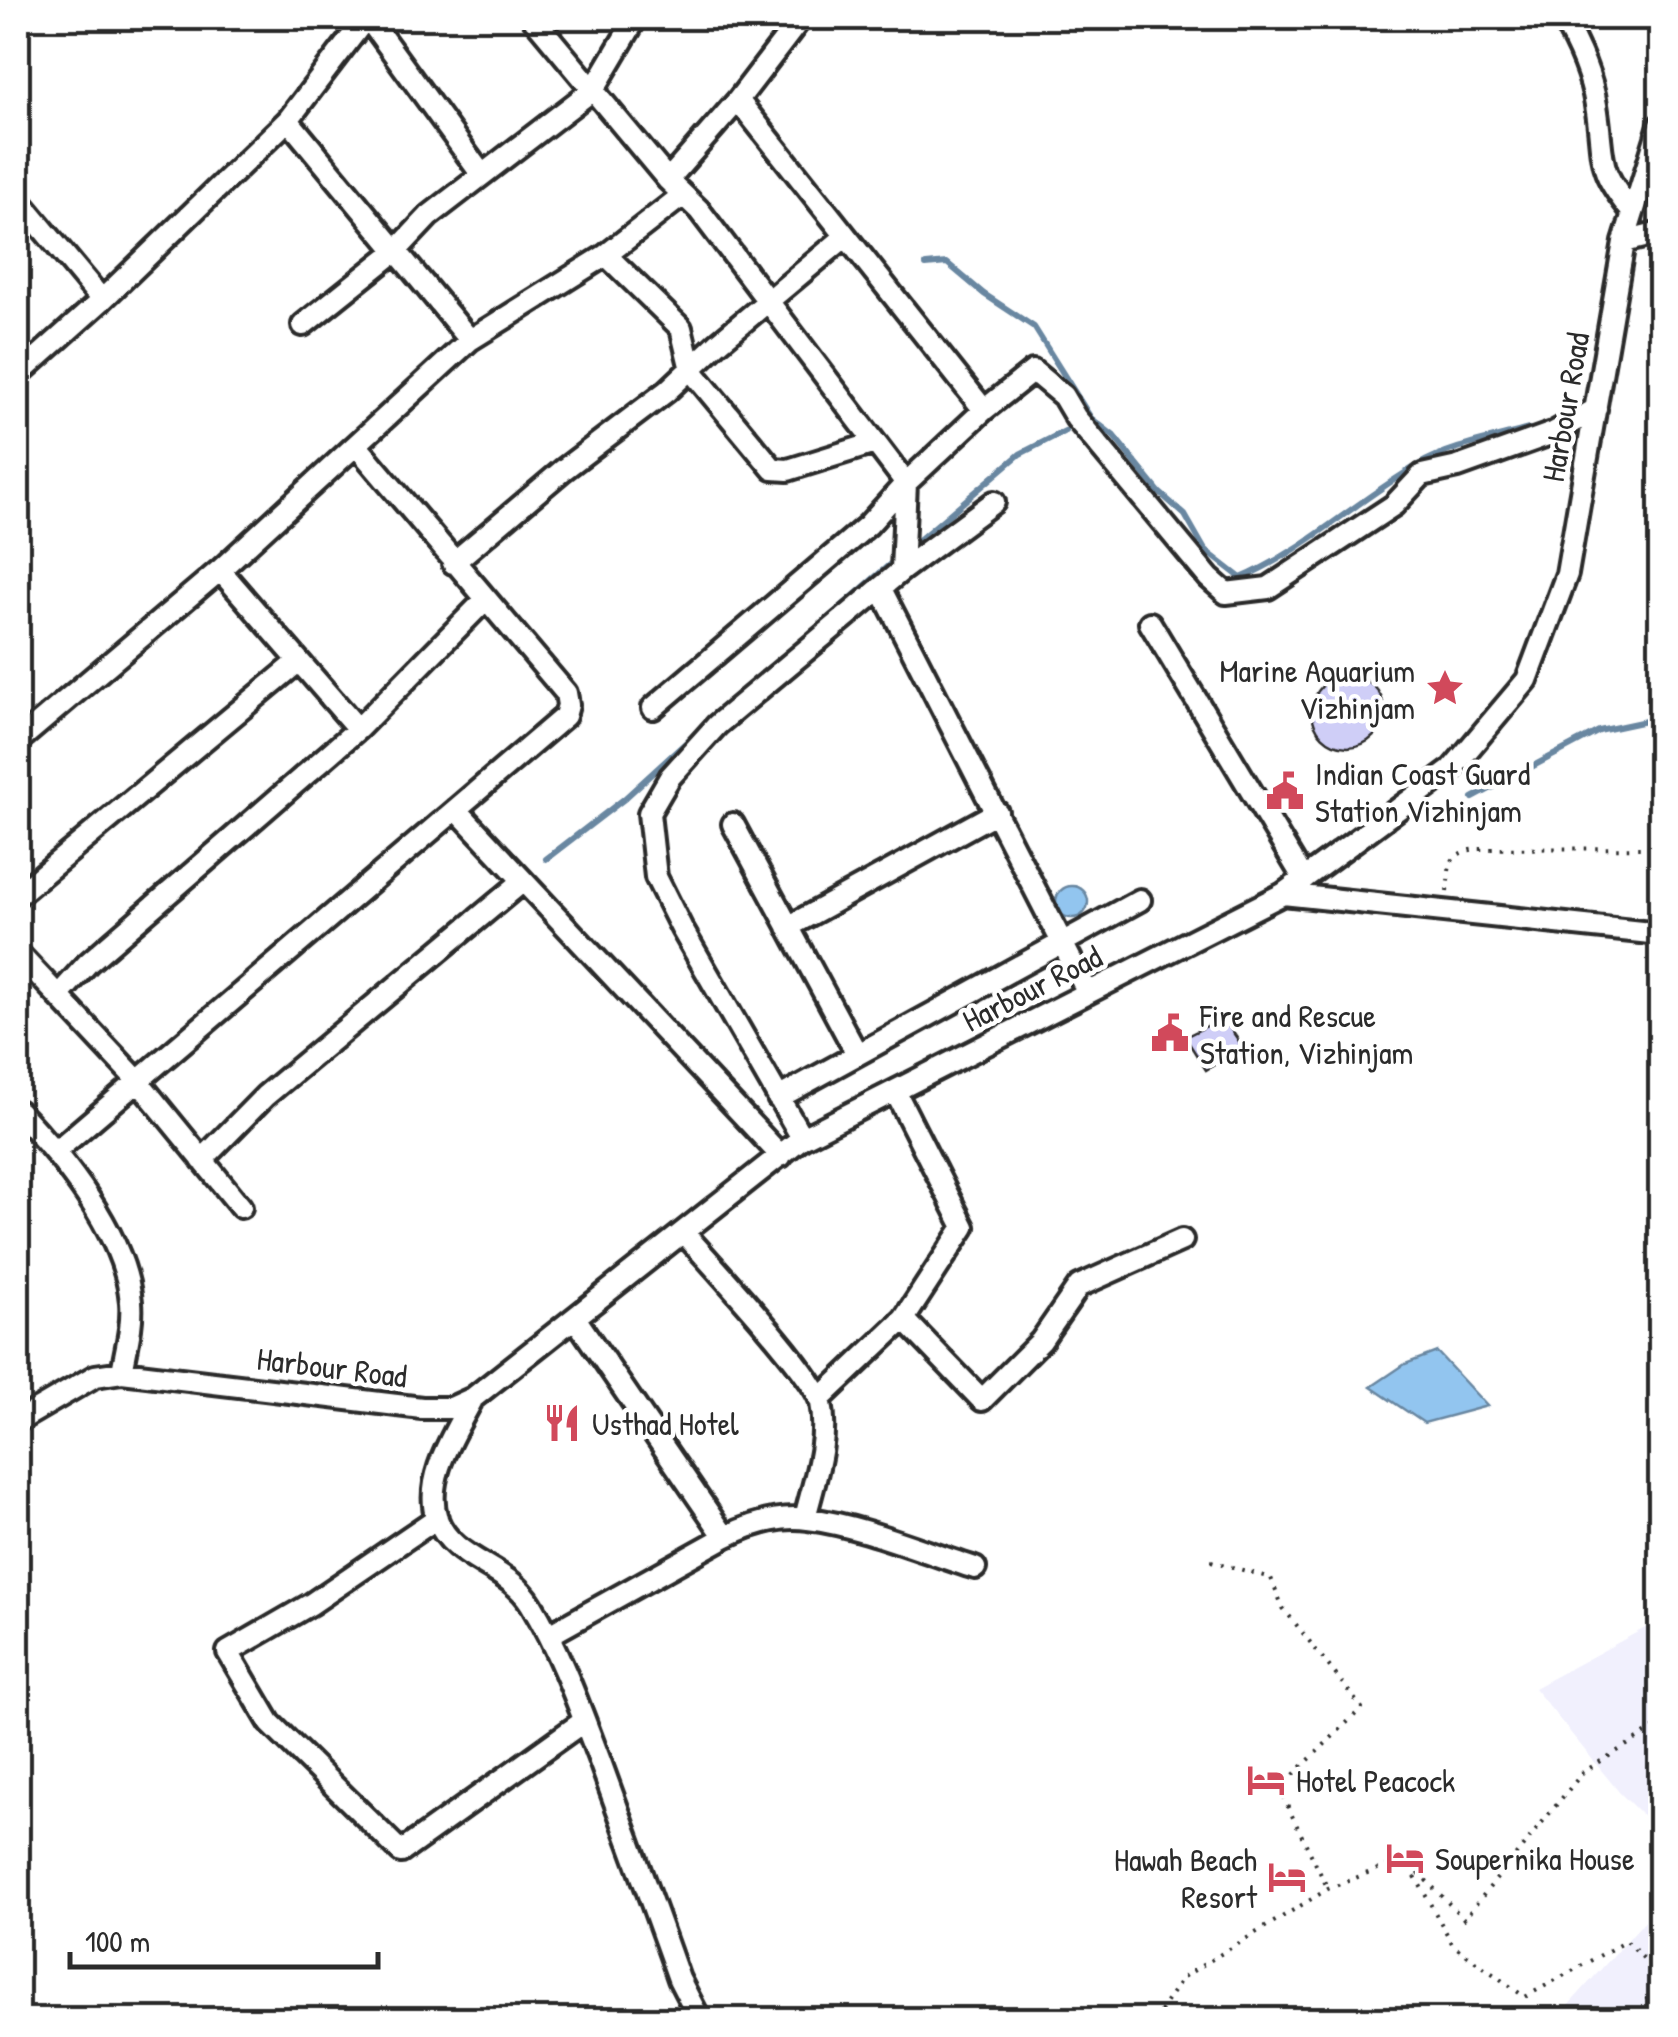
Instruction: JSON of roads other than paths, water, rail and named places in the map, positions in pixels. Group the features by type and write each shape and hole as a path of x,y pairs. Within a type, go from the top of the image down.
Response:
{"street":[{"path":"18,375 102,300 288,120 367,18 482,174"},
{"path":"534,18 769,303 906,483 902,570"},
{"path":"302,325 397,250 428,216 594,89 636,18"},
{"path":"18,741 220,570 470,340 606,254 676,187 800,18"},
{"path":"1562,18 1582,54 1596,104 1601,164 1608,182 1633,214"},
{"path":"738,100 984,410"},
{"path":"288,120 470,340"},
{"name":"Harbour Road","path":"18,1421 95,1376 122,1372 422,1408 451,1408 473,1398 802,1138 1283,894 1451,770 1526,680 1567,574 1624,242 1660,126"},
{"path":"18,198 102,300"},
{"path":"1624,242 1660,234"},
{"path":"453,562 691,370 846,236"},
{"path":"606,254 682,328 691,370 773,469 788,470 875,444"},
{"path":"652,708 868,525 906,483 984,410 1033,371 1063,396 1076,418 1209,578 1226,593 1268,588 1394,506 1422,475 1458,467 1553,433 1596,410"},
{"path":"56,1150 565,716 566,694 356,445"},
{"path":"802,1138 656,877 649,813 670,776 717,724 902,570 994,502"},
{"path":"220,570 358,729"},
{"path":"881,589 1088,993"},
{"path":"58,996 88,963 358,729 486,599"},
{"path":"1150,624 1304,879"},
{"path":"18,895 299,661"},
{"path":"456,810 782,1156"},
{"path":"788,926 997,812"},
{"path":"733,824 857,1054"},
{"path":"202,1160 265,1096 523,881"},
{"path":"1283,894 1660,934"},
{"path":"778,1098 1140,900"},
{"path":"18,952 138,1081 240,1207"},
{"path":"820,1398 904,1318 964,1228 895,1092"},
{"path":"18,1111 56,1150 94,1209 122,1264 131,1300 122,1372"},
{"path":"684,1232 794,1361 820,1398 824,1437 805,1518"},
{"path":"904,1318 982,1400 1041,1341 1079,1286 1182,1240"},
{"path":"575,1318 725,1537"},
{"path":"473,1398 438,1467 434,1492 437,1518 448,1538 466,1554 502,1573 528,1598 549,1635 679,1979 700,2020"},
{"path":"437,1518 311,1604 228,1652 270,1723 401,1852 584,1721"},
{"path":"549,1635 748,1526 805,1518 975,1568"}],"water":[{"path":"1072,886 1083,891 1088,902 1083,913 1072,918 1061,913 1056,902 1061,891"},
{"path":"1437,1352 1487,1406 1424,1423 1371,1387 1405,1364"}],"waterway":[{"path":"926,265 947,263 984,294 1034,327 1091,418 1113,435 1159,492 1185,515 1205,550 1241,578 1288,553 1431,458 1529,429"},
{"path":"907,550 1020,454 1065,431"},
{"path":"782,658 897,558"},
{"path":"1473,798 1599,731 1660,718"},
{"path":"546,859 624,799 705,725"}],"place":[{"name":"Marine Aquarium Vizhinjam","path":"1445,688"},
{"name":"Indian Coast Guard Station Vizhinjam","path":"1285,791"},
{"name":"Fire and Rescue Station, Vizhinjam","path":"1170,1033"},
{"name":"Usthad Hotel","path":"562,1423"},
{"name":"Hotel Peacock","path":"1266,1780"},
{"name":"Soupernika House","path":"1405,1858"},
{"name":"Hawah Beach Resort","path":"1287,1877"}]}
